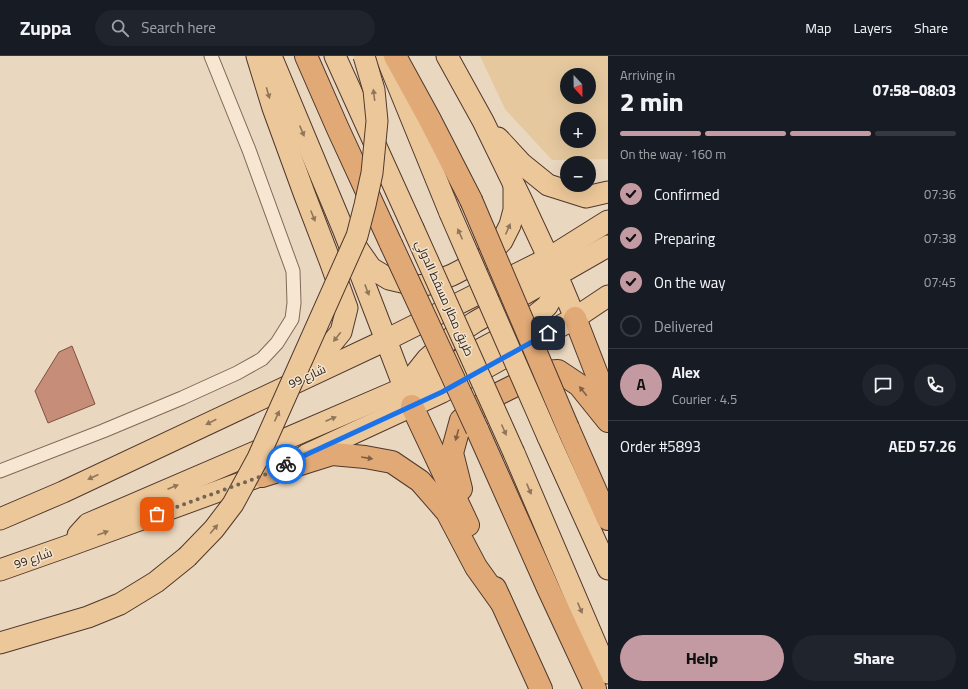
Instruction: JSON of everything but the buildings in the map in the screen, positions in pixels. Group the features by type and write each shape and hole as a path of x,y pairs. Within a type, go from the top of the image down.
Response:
{"highway":[{"path":"306,56 338,129 477,429 595,689"},
{"path":"395,56 471,200 608,519"},
{"path":"574,318 608,403"},
{"path":"467,525 452,453 461,420 496,396 542,372 558,371 579,385 608,421"},
{"path":"408,397 541,689"},
{"path":"262,476 332,454 365,457 392,462 420,481 447,512 476,567 501,602"},
{"path":"548,588 580,689"}],"main road":[{"path":"233,411 323,354 341,332 347,308 273,108 257,56"},
{"path":"271,56 344,231 408,397"},
{"name":"طريق مطار مسقط الدولي","path":"335,56 514,453 608,673"},
{"path":"0,643 88,616 120,604 156,582 187,557 214,529 233,504 270,432 357,236 372,173 377,121 374,90 364,56"},
{"path":"386,56 450,213 548,437 608,569"},
{"path":"447,56 514,185 553,267 574,318"},
{"path":"482,121 522,164 548,185 586,197 608,192"},
{"path":"344,231 372,268 389,279 419,286 429,284 452,275 487,257 502,241 510,225 514,210 514,185"},
{"name":"99 شارع","path":"0,519 63,492 386,340 553,267 608,221"},
{"path":"553,267 608,246"},
{"path":"68,546 88,524 408,397 432,375 517,330 547,306 554,294 553,267"},
{"name":"99 شارع","path":"0,570 262,476 408,397 442,392 574,318 608,296"}],"street":[{"path":"0,471 103,431 237,373 262,359 277,343 292,319 294,303 293,270 249,150 211,56"}],"sand":[{"path":"480,56 608,56 608,159 596,159 596,156 560,156 560,160 552,160 505,109"}],"way so far":[{"path":"157,514 262,476 286,464"}],"route":[{"path":"286,464 442,392 548,333"}]}
